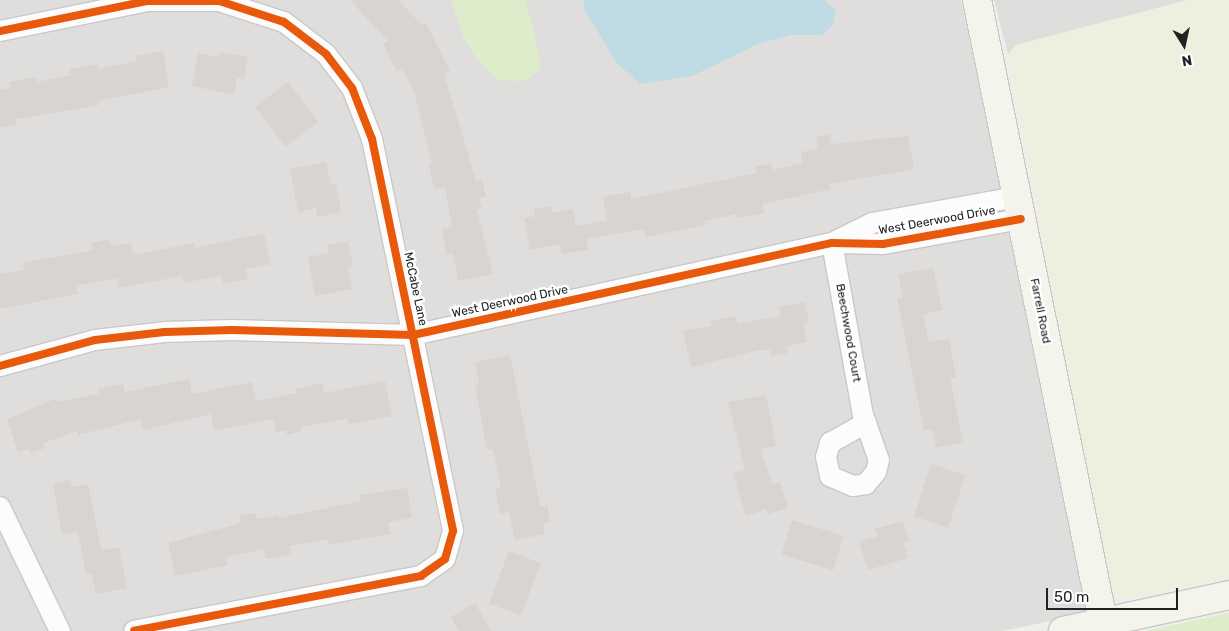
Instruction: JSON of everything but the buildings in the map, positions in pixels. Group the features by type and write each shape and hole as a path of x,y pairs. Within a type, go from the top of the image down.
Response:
{"street":[{"name":"Farrell Road","path":"977,0 1104,627"},
{"name":"McCabe Lane","path":"0,31 148,2 219,1 284,22 326,54 352,88 372,139 453,531 445,559 421,576 134,631"},
{"name":"West Deerwood Drive","path":"0,366 95,340 165,332 232,330 413,335 832,243 872,223 1019,208"},
{"name":"Beechwood Court","path":"832,243 866,423"},
{"path":"0,507 60,631"},
{"path":"1063,631 1104,627 1229,595"}],"shaded area":[{"path":"0,0 961,0 1090,613 1002,631 0,631"},
{"path":"994,0 1188,0 1016,45 1008,55"}],"green space":[{"path":"451,0 525,0 535,35 541,69 524,81 498,80 475,56 464,38"},
{"path":"1188,0 1229,0 1229,577 1120,599 1110,589 1008,55 1016,45"},
{"path":"1229,613 1229,631 1145,631"}],"water":[{"path":"583,0 825,0 836,11 833,25 822,35 790,35 758,44 692,76 640,84 617,63 586,13"}],"cycle path":[{"path":"0,31 148,1 219,1 284,22 326,54 352,88 372,139 453,531 445,559 421,576 134,631"},
{"path":"0,366 95,340 165,332 232,330 413,335 832,243 883,244 1021,219"}]}
